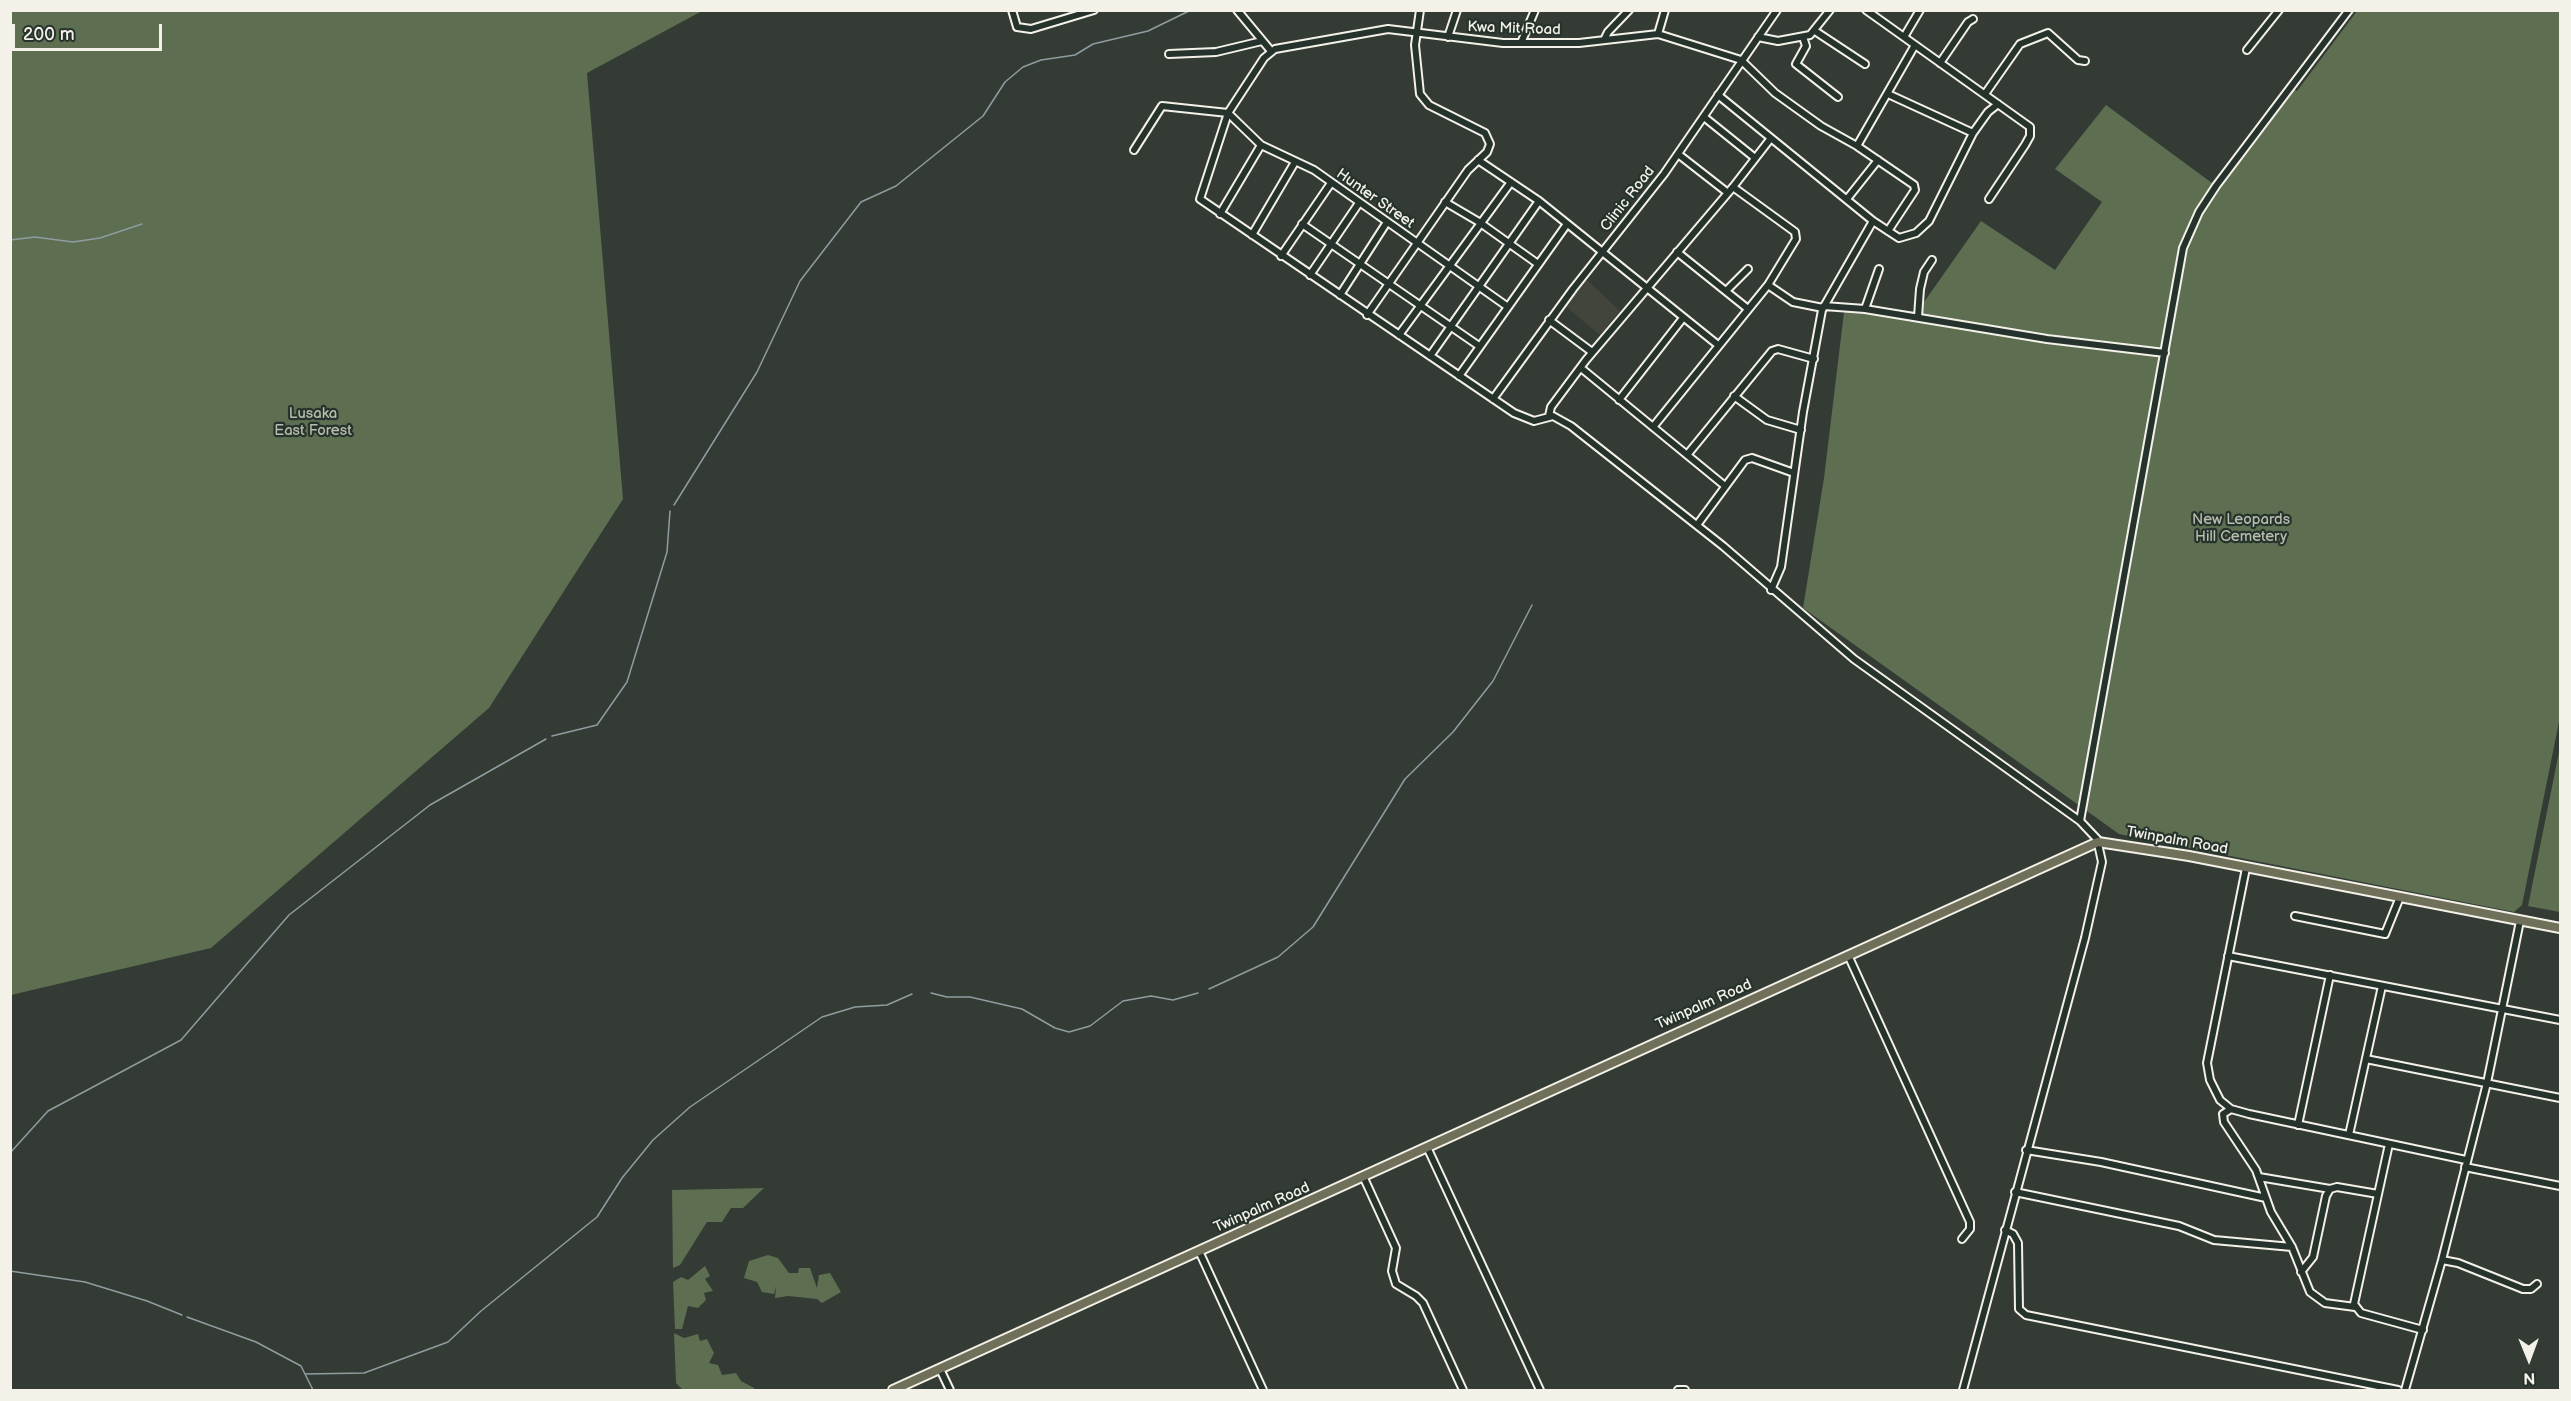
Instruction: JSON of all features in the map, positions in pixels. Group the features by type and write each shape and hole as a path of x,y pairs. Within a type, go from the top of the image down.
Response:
{"main road":[{"name":"Twinpalm Road","path":"893,1390 2098,842 2560,928"}],"street":[{"path":"1012,10 1017,27 1031,29 1095,10"},
{"path":"1237,10 1271,51 1228,113 1200,199 1251,236 1493,399 1529,420 1538,421 1549,416 1570,426 1697,525 1771,590 1880,678 2080,821 2098,842 2102,862 2092,909 1963,1390"},
{"path":"1367,315 1445,202 1489,148 1487,135 1429,105 1420,94 1417,83 1416,32 1420,10"},
{"path":"1448,37 1457,10"},
{"path":"1521,43 1535,10"},
{"path":"1604,40 1608,32 1629,10"},
{"path":"1658,34 1665,10"},
{"name":"Clinic Road","path":"1493,399 1549,320 1678,154 1777,10"},
{"path":"1758,37 1778,41 1803,37 1815,32 1830,10"},
{"path":"1866,10 2027,125 2031,132 2025,145 1989,199"},
{"path":"1904,37 1920,10"},
{"path":"2247,50 2279,10"},
{"path":"2080,821 2184,248 2199,212 2349,10"},
{"path":"1940,63 1968,21 1973,19"},
{"name":"Kwa Mit Road","path":"1271,51 1378,30 1521,43 1604,40 1658,34 1741,60"},
{"path":"1815,32 1865,64"},
{"path":"1985,94 2020,44 2048,33 2078,60 2085,61"},
{"path":"1803,37 1806,46 1796,64 1838,97"},
{"path":"1169,54 1215,51 1262,41"},
{"path":"1857,146 1915,45"},
{"path":"1741,60 1775,93 1821,126 1857,146 1916,187 1888,231"},
{"path":"1888,94 1974,132"},
{"path":"1718,95 1873,221 1899,238 1908,238 1923,228 1935,210 1974,132 1988,112 1998,104"},
{"path":"1134,150 1162,106 1228,113"},
{"name":"Hunter Street","path":"1228,113 1262,145 1314,170 1508,307"},
{"path":"1704,117 1755,158"},
{"path":"1549,416 1551,407 1592,352 1728,193 1771,138"},
{"path":"1220,214 1262,145"},
{"path":"1678,154 1728,193"},
{"path":"1478,160 1539,201 1602,251 1646,290 1718,345"},
{"path":"1847,199 1878,160"},
{"path":"1251,236 1295,162"},
{"path":"1399,335 1479,222 1511,182"},
{"path":"1281,256 1331,183"},
{"path":"1653,426 1768,285 1797,236 1733,187"},
{"path":"1430,356 1539,201"},
{"path":"1445,202 1479,222 1538,264"},
{"path":"1310,275 1359,203"},
{"path":"1771,590 1780,567 1823,307 1873,221"},
{"path":"1340,295 1361,266 1387,222"},
{"path":"1302,224 1388,285 1422,304 1479,346"},
{"path":"1459,376 1567,224"},
{"path":"1677,252 1748,309"},
{"path":"1918,318 1924,272 1932,260"},
{"path":"1727,290 1748,268"},
{"path":"1865,309 1879,269"},
{"path":"1768,285 1792,302 1823,307 1865,309 2047,339 2165,353"},
{"path":"1619,400 1683,318"},
{"path":"1549,320 1592,352"},
{"path":"1687,455 1734,396 1775,350 1814,359"},
{"path":"1581,368 1725,486"},
{"path":"1734,396 1767,420 1801,430"},
{"path":"1697,525 1741,463 1748,458 1794,473"},
{"path":"2246,868 2207,1062 2207,1072 2216,1094 2231,1109 2389,1144 2560,1186"},
{"path":"2295,916 2385,934 2400,897"},
{"path":"2405,1390 2442,1260 2487,1083 2520,921"},
{"path":"1848,955 1970,1222 1970,1229 1962,1239"},
{"path":"2228,956 2560,1020"},
{"path":"2298,1125 2330,975"},
{"path":"2349,1135 2382,986"},
{"path":"2366,1059 2560,1098 2560,1089"},
{"path":"2231,1109 2223,1114 2224,1122 2259,1176 2273,1218 2292,1247 2301,1272 2314,1297 2331,1305 2355,1307 2361,1313 2423,1330"},
{"path":"2355,1307 2389,1144"},
{"path":"1427,1147 1540,1390"},
{"path":"2026,1150 2101,1162 2266,1198"},
{"path":"1363,1176 1396,1248 1392,1271 1396,1284 1423,1303 1463,1390"},
{"path":"2259,1176 2330,1189 2337,1187 2378,1194"},
{"path":"2301,1272 2313,1257 2326,1196 2330,1189"},
{"path":"2015,1192 2179,1226 2214,1240 2292,1247"},
{"path":"2005,1230 2013,1234 2018,1243 2019,1309 2026,1315 2398,1390"},
{"path":"1199,1251 1263,1390"},
{"path":"2442,1260 2458,1263 2523,1289 2531,1289 2537,1284"},
{"path":"940,1369 950,1390"},
{"path":"1678,1390 1685,1390"}],"shaded area":[{"path":"1586,279 1620,311 1600,335 1564,305"}],"green space":[{"name":"Lusaka East Forest","path":"10,11 702,11 587,73 623,499 489,708 211,948 11,995"},
{"name":"New Leopards Hill Cemetery","path":"2357,11 2560,11 2560,717 2522,905 2514,912 2119,834 1803,608 1824,478 1845,304 1917,312 1981,221 2055,270 2102,202 2055,169 2106,105 2212,183 2287,86 2297,91"},
{"path":"2560,747 2560,912 2528,906"},
{"path":"764,1188 743,1208 731,1208 722,1222 707,1222 680,1265 673,1268 672,1190"},
{"path":"768,1255 778,1258 789,1273 798,1273 799,1268 810,1268 817,1288 819,1275 830,1273 841,1292 822,1303 817,1299 788,1296 775,1298 776,1286 774,1294 762,1292 757,1282 744,1278 749,1261"},
{"path":"705,1266 710,1276 705,1279 713,1291 704,1293 706,1300 698,1308 688,1306 682,1329 675,1329 673,1282 681,1277 688,1280"},
{"path":"674,1333 684,1338 698,1334 700,1341 707,1339 714,1353 709,1363 718,1365 722,1375 736,1373 741,1381 754,1390 683,1390 676,1383"}],"waterway":[{"path":"674,505 757,372 800,281 861,202 896,186 983,116 1005,82 1023,67 1041,60 1075,55 1093,44 1148,31 1191,10"},
{"path":"10,240 35,237 73,242 100,238 142,224"},
{"path":"552,736 597,725 627,682 667,552 670,511"},
{"path":"1209,989 1278,957 1313,927 1405,779 1453,732 1493,681 1532,605"},
{"path":"10,1153 48,1111 181,1040 289,915 430,805 546,739"},
{"path":"931,993 947,997 970,997 1022,1009 1055,1028 1069,1032 1090,1026 1123,1001 1151,996 1173,1000 1198,993"},
{"path":"305,1374 364,1373 448,1342 481,1311 597,1217 622,1178 653,1140 690,1107 822,1017 855,1007 887,1005 912,994"},
{"path":"10,1271 85,1282 147,1301 182,1315"},
{"path":"187,1317 256,1342 301,1366 313,1390"}]}
